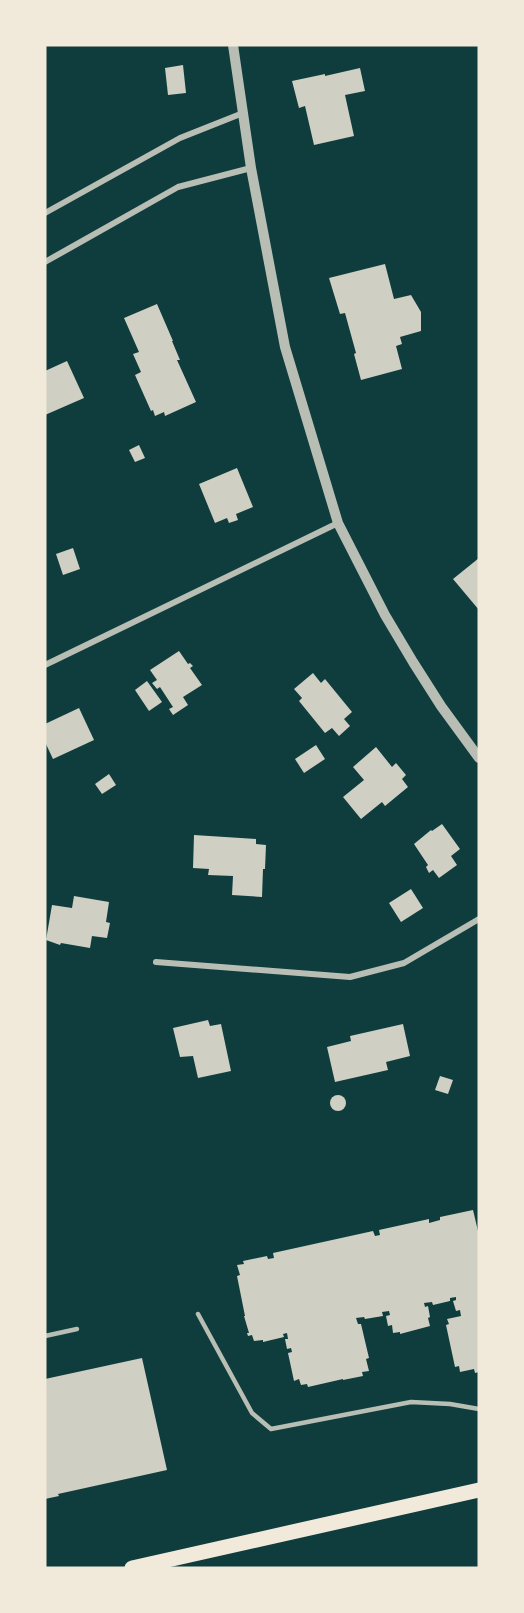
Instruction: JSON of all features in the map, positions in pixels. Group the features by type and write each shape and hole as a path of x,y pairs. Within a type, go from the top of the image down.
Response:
{"main road":[{"path":"132,1568 479,1490"}],"street":[{"path":"233,45 251,168 285,347 338,524 385,615 413,662 441,706 479,758"},
{"path":"45,213 180,138 244,113"},
{"path":"45,262 178,187 251,168"},
{"path":"45,665 338,524"},
{"path":"156,962 350,977 404,963 479,919"}],"lane":[{"path":"198,1314 252,1413 271,1429 411,1402 450,1404 479,1409"},
{"path":"45,1336 77,1329"}],"building":[{"path":"183,65 186,93 168,95 165,68"},
{"path":"360,68 365,91 345,95 354,136 314,145 305,106 299,108 292,81"},
{"path":"385,264 394,299 411,295 421,312 421,331 400,337 402,344 396,346 402,369 361,380 345,313 340,314 329,278"},
{"path":"157,304 180,360 177,360 196,402 165,416 164,412 155,416 153,410 151,411 135,375 141,372 133,354 139,352 124,318"},
{"path":"67,361 84,398 45,415 45,371"},
{"path":"139,445 145,458 135,462 129,450"},
{"path":"237,468 253,507 236,514 238,520 229,523 227,518 215,523 199,484"},
{"path":"73,548 80,569 63,575 56,554"},
{"path":"479,558 479,610 453,579"},
{"path":"179,651 188,664 193,666 190,668 202,685 183,697 188,705 173,715 169,709 173,707 160,687 157,689 152,683 157,680 150,670"},
{"path":"313,673 321,683 325,679 352,712 344,719 350,726 339,736 332,728 325,733 299,701 302,698 294,689"},
{"path":"147,681 162,702 149,711 135,690"},
{"path":"79,708 94,740 53,759 45,742 45,724"},
{"path":"316,745 325,759 304,773 295,759"},
{"path":"376,747 392,767 396,763 406,775 402,779 408,787 385,806 382,802 361,819 343,797 364,780 353,767"},
{"path":"109,774 116,785 102,794 95,784"},
{"path":"442,824 460,849 451,856 457,865 439,878 433,870 429,873 426,867 428,865 414,844"},
{"path":"194,835 256,839 256,844 266,845 262,897 232,895 233,876 208,875 209,869 193,868"},
{"path":"411,889 423,908 401,922 389,903"},
{"path":"74,896 109,902 106,922 110,923 107,938 92,936 90,948 61,943 60,945 46,940 52,905 72,908"},
{"path":"208,1020 210,1026 221,1024 231,1071 198,1078 193,1056 180,1057 173,1028"},
{"path":"403,1024 410,1056 386,1062 388,1070 335,1082 327,1047 351,1041 350,1036"},
{"path":"440,1076 453,1080 448,1094 435,1090"},
{"path":"335,1095 341,1095 346,1103 344,1109 335,1111 330,1106 330,1100"},
{"path":"473,1210 479,1231 479,1372 475,1373 474,1369 460,1372 459,1366 455,1367 446,1325 449,1324 447,1319 461,1316 460,1310 456,1311 453,1301 456,1297 450,1298 450,1301 433,1305 432,1302 424,1303 425,1307 428,1306 430,1326 400,1334 400,1332 393,1333 392,1325 388,1326 386,1316 390,1315 389,1311 382,1312 383,1316 356,1318 358,1324 361,1324 369,1358 366,1359 369,1371 362,1372 363,1376 308,1387 307,1384 301,1385 299,1379 294,1381 288,1353 292,1352 291,1348 287,1349 285,1339 288,1339 287,1333 283,1334 284,1337 263,1342 263,1340 254,1341 252,1335 248,1336 237,1276 240,1275 237,1265 244,1264 243,1261 267,1256 268,1259 274,1258 273,1253 373,1231 375,1236 380,1235 379,1230 429,1219 429,1223 440,1220 440,1217"},
{"path":"142,1358 167,1470 58,1494 59,1496 45,1499 45,1379"}]}
